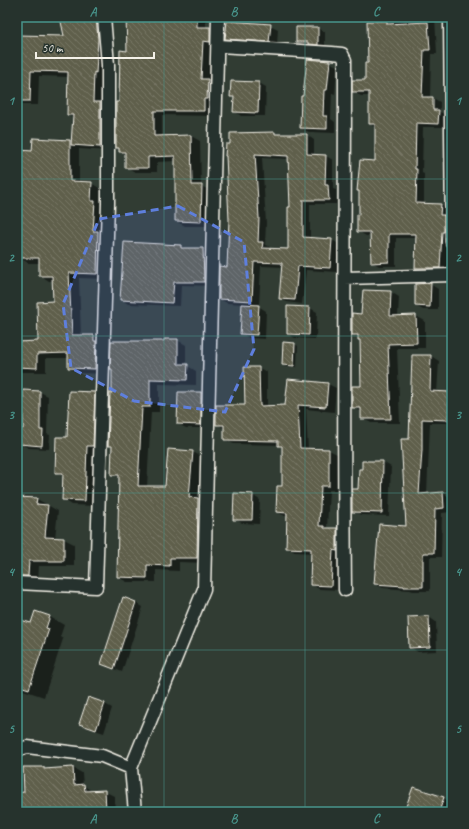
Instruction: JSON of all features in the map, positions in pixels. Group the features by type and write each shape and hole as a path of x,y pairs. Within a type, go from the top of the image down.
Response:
{"street":[{"path":"17,584 96,587 108,202 108,65 104,17"},
{"path":"135,812 131,768 204,589 218,17"},
{"path":"450,20 452,242"},
{"path":"218,46 342,54 345,60 345,278 343,423 345,590"},
{"path":"345,278 452,275"},
{"path":"17,750 27,747 102,756 131,768"}],"highlighted area":[{"path":"178,206 244,242 254,349 225,412 134,401 71,368 63,304 99,219"}],"building":[{"path":"60,17 73,17 73,19 96,17 98,39 96,73 94,72 93,102 100,102 100,147 71,145 73,115 67,115 68,72 31,71 30,101 17,101 17,35 64,36"},
{"path":"126,17 197,17 197,27 210,27 210,42 203,41 201,79 208,79 207,99 204,99 204,111 154,111 154,136 191,135 192,185 202,185 201,222 175,221 175,156 148,157 148,168 125,168 125,152 119,152 119,148 116,148 116,102 119,102 120,50 127,51"},
{"path":"227,21 271,24 269,42 225,39"},
{"path":"367,21 387,21 387,24 428,22 430,50 424,50 422,97 433,97 433,110 439,110 438,124 416,123 416,203 441,204 440,215 444,215 444,232 442,232 440,268 415,268 416,234 389,234 389,262 371,263 370,232 357,232 359,191 357,191 360,160 375,161 375,124 369,124 369,92 352,92 352,80 365,80 365,63 368,63"},
{"path":"296,27 318,27 318,45 308,44 308,42 296,42"},
{"path":"307,59 330,61 327,90 324,90 323,116 327,116 327,129 300,128 301,96 303,96"},
{"path":"231,81 259,82 258,113 233,112 234,97 230,97"},
{"path":"275,132 275,134 307,134 307,154 326,155 325,185 328,185 329,200 303,200 303,237 332,239 330,268 298,266 295,300 279,299 282,263 254,262 252,301 219,299 219,266 227,267 229,220 225,156 226,144 230,144 230,133","holes":["255,154 288,156 290,207 288,207 288,249 262,248 263,242 258,242 259,218"]},
{"path":"33,138 70,140 70,181 92,182 91,201 95,201 93,231 98,231 97,274 69,273 72,335 94,335 94,341 96,341 95,369 68,368 68,353 37,354 37,368 17,367 17,342 38,341 37,302 53,301 52,276 39,276 39,258 18,258 20,150 32,151"},
{"path":"124,242 181,245 181,248 203,248 204,282 174,282 172,303 120,300"},
{"path":"431,283 430,307 415,306 415,284"},
{"path":"363,290 391,291 390,316 416,315 417,343 388,344 391,419 361,419 361,408 352,408 352,386 361,386 360,340 358,340 358,335 352,335 352,313 361,314"},
{"path":"242,304 259,305 257,335 240,334"},
{"path":"287,306 310,307 309,335 287,334"},
{"path":"164,339 178,339 178,364 188,364 187,380 150,379 150,407 142,407 138,486 165,486 168,449 193,451 189,497 198,498 197,558 170,558 170,566 147,565 147,578 117,577 119,475 111,475 112,446 108,446 110,393 112,393 112,369 110,369 111,341 164,341"},
{"path":"283,342 295,343 294,366 282,365"},
{"path":"412,355 431,355 430,391 449,392 448,420 422,419 422,450 419,494 443,492 444,508 435,509 434,553 423,553 423,587 374,584 379,524 406,526 401,439 409,439"},
{"path":"244,367 259,367 260,406 285,405 288,379 328,383 326,407 298,405 300,448 329,449 329,486 321,486 319,526 324,526 324,528 337,528 337,551 333,550 331,586 310,585 311,549 286,548 287,513 276,512 277,486 282,486 282,446 278,446 278,441 224,440 224,425 216,425 216,405 245,405"},
{"path":"23,390 40,391 40,430 43,430 42,446 19,444 20,428 23,429"},
{"path":"69,391 95,392 93,446 87,446 85,501 62,500 63,473 55,473 56,437 67,437"},
{"path":"178,392 201,392 201,425 177,424"},
{"path":"362,461 383,461 382,513 352,512 352,489 358,489 359,469 362,469"},
{"path":"234,493 253,494 252,520 233,520"},
{"path":"17,497 37,498 36,504 48,505 45,537 64,538 64,561 29,561 28,576 17,576"},
{"path":"123,597 136,602 114,669 101,664"},
{"path":"35,611 50,616 46,628 49,629 29,689 17,685 17,619 31,623"},
{"path":"429,616 430,647 409,648 408,617"},
{"path":"88,697 105,703 96,730 79,724"},
{"path":"23,767 44,767 44,769 73,767 74,785 84,784 85,791 105,790 106,810 79,812 17,812 17,793 24,792"},
{"path":"413,787 444,797 439,812 422,806 420,812 404,812"}]}
